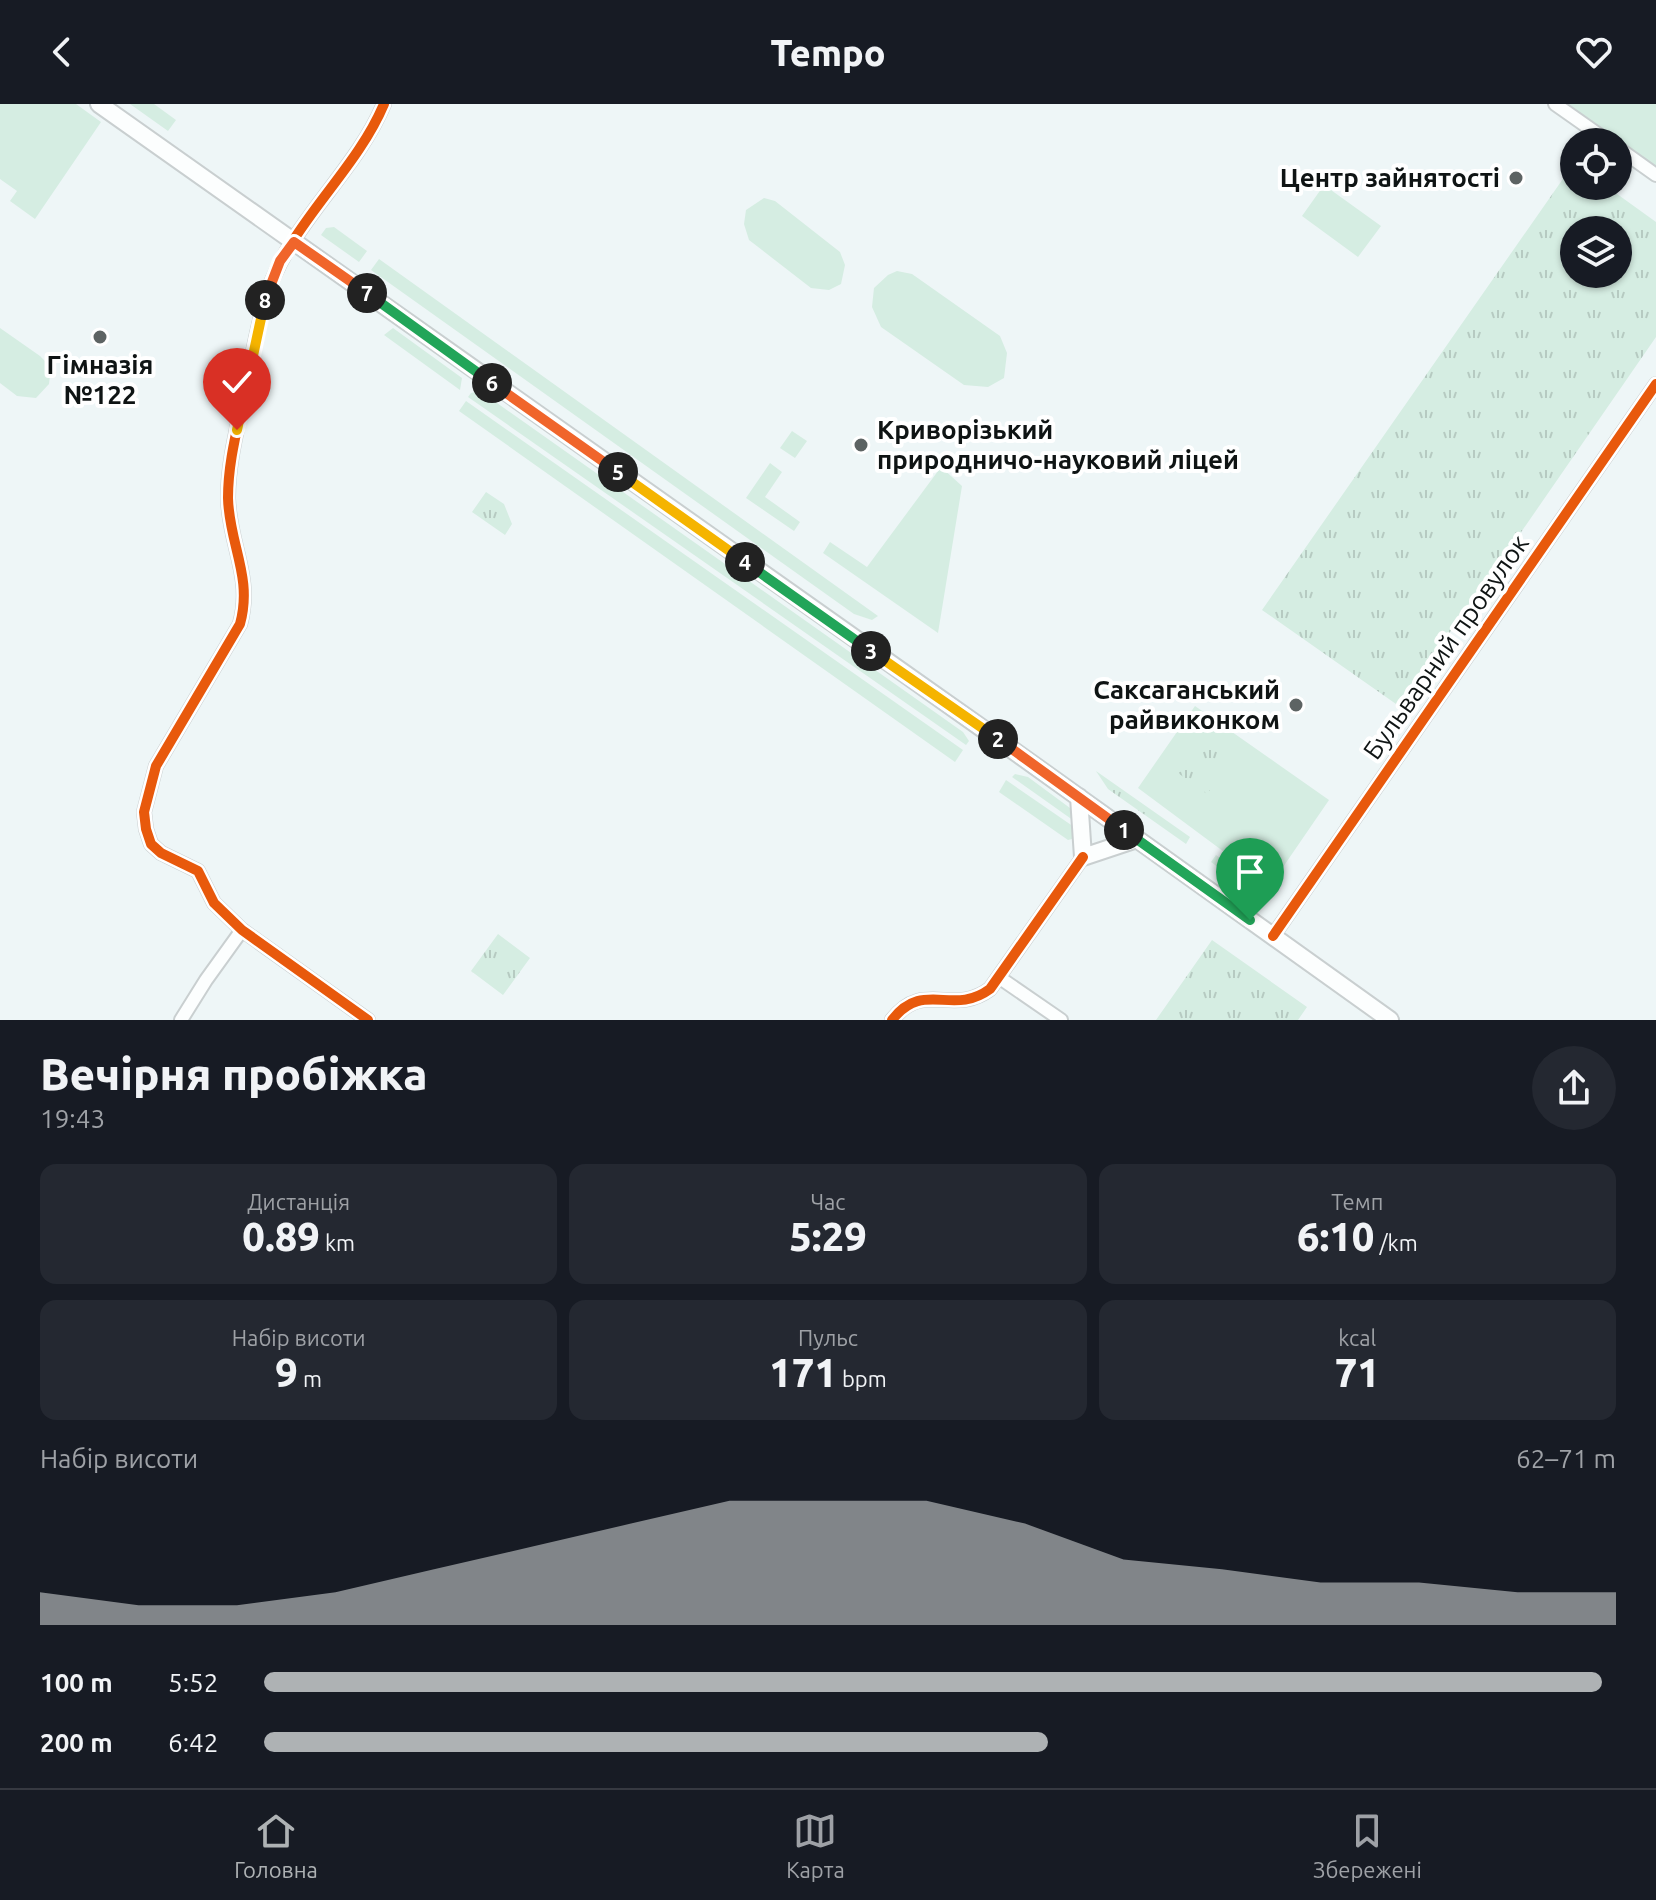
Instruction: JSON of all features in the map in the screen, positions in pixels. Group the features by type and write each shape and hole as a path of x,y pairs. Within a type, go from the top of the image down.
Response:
{"main road":[{"path":"99,104 1390,1020"},
{"path":"1079,797 1083,857 1137,839"}],"street":[{"path":"368,1020 242,930 214,903 198,871 161,853 151,844 144,812 156,766 240,624 246,591 230,516 229,472 265,299 280,261 362,147 384,104"},
{"path":"1555,104 1589,128"},
{"path":"1632,158 1656,175"},
{"name":"Бульварний провулок","path":"1273,936 1656,384"},
{"path":"892,1020 913,1001 967,1001 979,997 1000,978 1083,857"},
{"path":"181,1020 242,930"},
{"path":"1000,978 1061,1020"}],"green space":[{"path":"0,104 76,104 101,122 35,219 10,201 17,191 0,179"},
{"path":"130,104 154,104 176,120 168,131"},
{"path":"1555,104 1656,104 1656,175 1632,158 1632,128 1589,128"},
{"path":"1560,183 1560,200 1625,200 1656,222 1656,337 1477,596 1396,704 1262,610"},
{"path":"1324,185 1381,226 1358,257 1302,216"},
{"path":"764,198 775,201 840,252 845,265 841,284 829,290 811,288 749,240 744,224 746,210"},
{"path":"334,227 367,251 359,262 321,235 326,228"},
{"path":"379,259 878,616 872,620 854,614 371,270"},
{"path":"897,271 912,274 1000,336 1007,353 1004,378 988,387 964,385 881,327 872,307 874,288"},
{"path":"0,328 51,367 49,384 36,398 17,396 0,383"},
{"path":"393,328 462,378 460,390 384,335"},
{"path":"480,391 963,732 969,741 966,745 468,397"},
{"path":"466,401 963,750 955,762 459,411"},
{"path":"792,431 807,441 795,458 780,448"},
{"path":"770,463 782,472 765,497 800,522 794,531 746,498"},
{"path":"941,467 962,486 938,633 823,553 830,542 867,567"},
{"path":"486,492 504,504 512,524 505,535 472,512"},
{"path":"1195,706 1329,800 1270,886 1138,788"},
{"path":"1207,732 1236,753 1207,794 1178,773"},
{"path":"1096,771 1190,837 1186,844 1108,789"},
{"path":"1015,774 1028,777 1070,808 1077,823 1012,777"},
{"path":"1006,780 1077,829 1076,838 1068,840 999,792"},
{"path":"1216,855 1265,891 1259,898 1211,862"},
{"path":"498,934 530,958 503,995 471,971"},
{"path":"1212,940 1307,1007 1298,1020 1156,1020"}],"cycle path":[{"path":"368,1020 242,930 214,903 198,871 161,853 151,844 144,812 156,766 240,624 244,591 229,515 228,485 265,301 288,249 356,154 384,104"},
{"path":"1273,936 1656,384"},
{"path":"892,1020 915,1002 963,1000 990,989 1083,857"}],"place":[{"name":"Центр зайнятості","path":"1516,178"},
{"name":"Гімназія №122","path":"100,337"},
{"name":"Криворізький природничо-науковий ліцей","path":"861,445"},
{"name":"Саксаганський райвиконком","path":"1296,705"}],"route":[{"path":"237,430 265,299 280,261 294,242 1250,920"}]}
